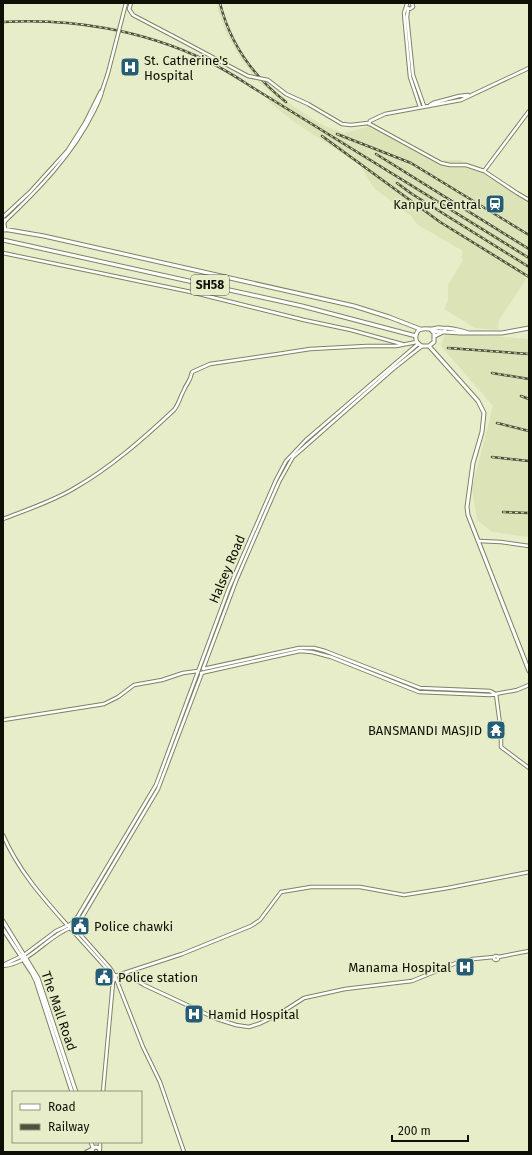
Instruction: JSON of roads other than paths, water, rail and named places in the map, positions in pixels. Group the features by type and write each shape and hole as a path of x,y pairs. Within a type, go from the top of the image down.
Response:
{"main road":[{"path":"4,220 4,229"},
{"name":"SH58","path":"4,229 44,236 354,306 420,329 424,328 431,330 469,333 507,333 529,328"},
{"name":"SH58","path":"4,241 296,305 416,336"},
{"name":"SH58","path":"431,330 440,328 460,330 469,333"},
{"path":"420,329 416,336 418,343 422,346 429,346 434,342 435,336 431,330"},
{"path":"435,336 445,331"},
{"path":"429,346 478,401 484,411 482,432 473,463 467,508 468,515 529,671"},
{"name":"The Mall Road","path":"3,921 32,973 44,999 72,1091"},
{"name":"The Mall Road","path":"3,929 24,958"},
{"name":"The Mall Road","path":"64,1062 76,1091"}],"street":[{"path":"407,3 413,74 424,106"},
{"path":"413,3 412,8 407,8 404,13 410,77 420,107"},
{"path":"128,4 132,15 248,76 268,80 286,94 308,104 342,124 369,124 441,163 450,165 466,165 484,171 517,194 529,200"},
{"path":"4,220 30,196 60,164 77,139 90,115 99,93 102,91 108,73 123,10 128,4"},
{"path":"369,124 370,122 386,114 468,95 529,68"},
{"path":"484,171 529,111"},
{"path":"3,253 192,292 351,330 404,345"},
{"path":"3,519 52,500 73,490 113,464 174,410 184,388 191,380 192,372 210,364 310,349 404,345 418,343"},
{"path":"3,966 24,958 56,931 71,926 81,919 158,789 201,671 215,639 231,595 276,485 288,462 418,343"},
{"path":"377,381 422,346"},
{"path":"276,485 276,480 288,462 306,440 368,389"},
{"path":"306,440 309,444"},
{"name":"Halsey Road","path":"201,671 211,637 227,593 267,507"},
{"path":"479,541 529,546"},
{"path":"227,593 231,595"},
{"path":"211,637 215,639"},
{"path":"3,720 104,704 118,697 134,685 162,680 183,673 201,671 300,651 312,652 331,657 417,687 434,691"},
{"path":"368,670 376,675 415,691 490,695 517,690 529,685"},
{"path":"495,693 500,725 501,747 529,768"},
{"path":"3,835 14,858 37,890 115,976 143,1047 160,1082 184,1152"},
{"path":"115,976 182,954 251,926 260,920 281,892 311,887 360,887 404,895 446,889 529,872"},
{"path":"125,973 144,985 215,1018 236,1025 249,1027 279,1014 304,998 348,989 412,981 456,963 494,957 496,960 498,957 529,951"},
{"path":"103,1091 113,982 115,976"},
{"path":"86,1152 96,1149"}],"railway":[{"path":"220,3 230,32 244,58 263,81 286,102"},
{"path":"3,22 55,22 106,28 157,41 205,60 218,66 529,258"},
{"path":"337,134 411,163 529,235"},
{"path":"322,136 440,222 529,277"},
{"path":"376,154 529,249"},
{"path":"397,183 412,194 529,267"},
{"path":"448,348 529,354"},
{"path":"492,373 529,379"},
{"path":"521,396 529,399"},
{"path":"497,423 529,431"},
{"path":"492,457 529,461"},
{"path":"503,512 529,513"}],"place":[{"name":"St. Catherine's Hospital","path":"130,67"},
{"name":"Kanpur Central","path":"495,204"},
{"name":"BANSMANDI MASJID","path":"496,730"},
{"name":"Police chawki","path":"80,926"},
{"name":"Manama Hospital","path":"465,967"},
{"name":"Police station","path":"104,977"},
{"name":"Hamid Hospital","path":"194,1014"}]}
